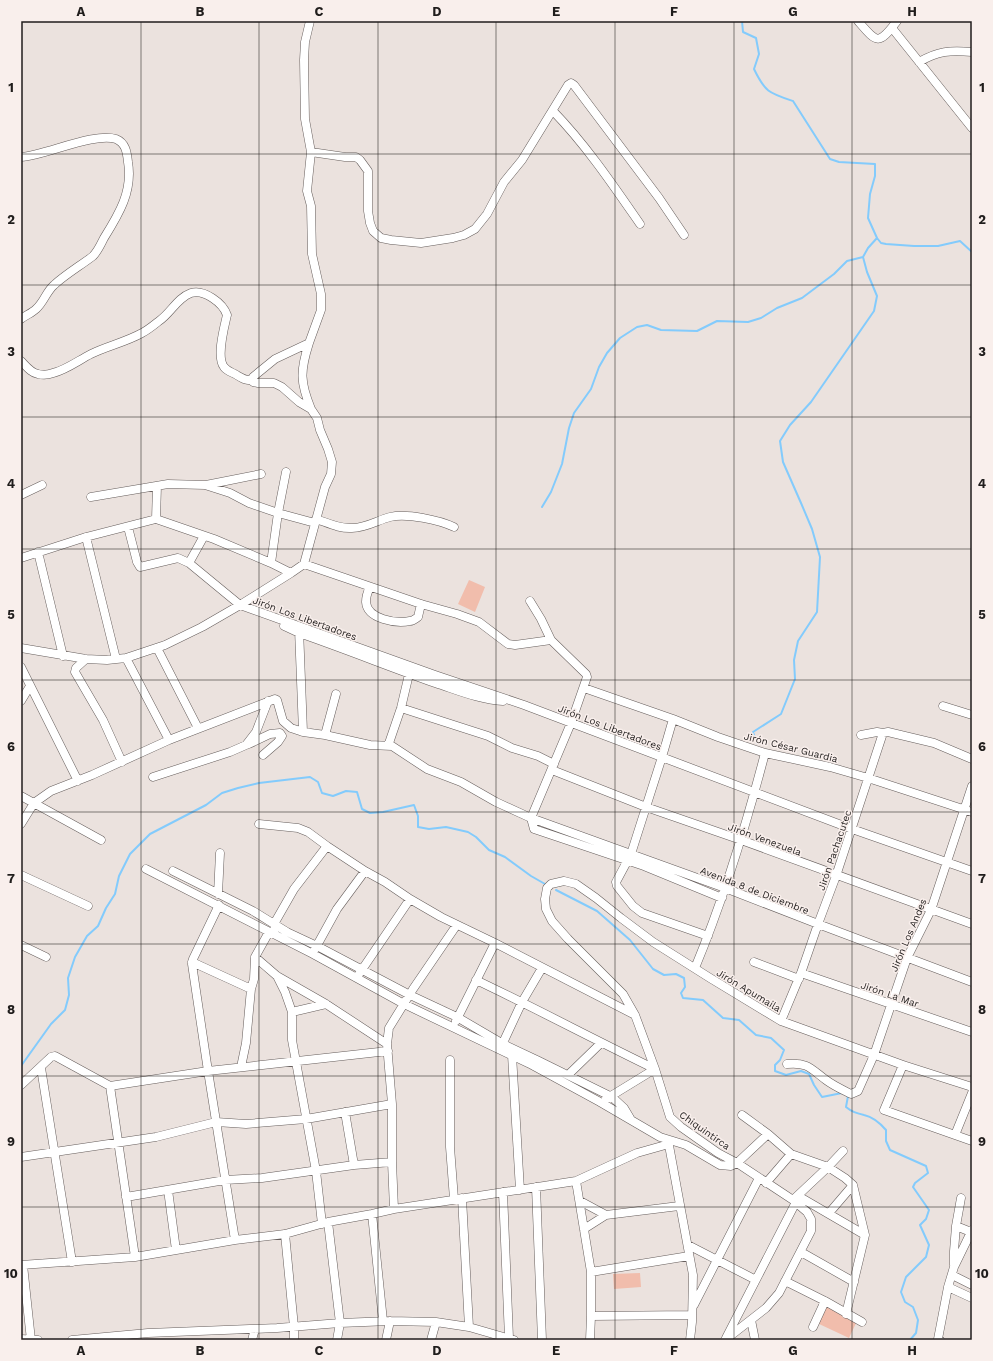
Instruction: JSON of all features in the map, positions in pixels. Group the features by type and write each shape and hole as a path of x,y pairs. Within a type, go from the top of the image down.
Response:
{"street":[{"path":"21,648 86,659 107,660 126,658 157,648 202,627 240,605 304,564 325,487 331,474 332,462 317,418 311,409 304,391 302,381 305,356 321,310 321,294 312,254 311,206 307,191 311,152 306,130 304,60 305,42 310,21"},
{"path":"858,21 873,38 877,39 882,38 897,21"},
{"path":"892,28 972,128"},
{"path":"919,62 931,55 943,51 972,52"},
{"path":"311,152 345,157 356,157 360,160 368,171 368,212 370,223 373,231 381,238 421,243 453,238 464,235 475,229 484,219 493,205 504,182 522,160 568,85 571,83 659,198 684,235"},
{"path":"553,111 566,124 600,168 640,224"},
{"path":"21,157 43,154 91,140 107,138 116,139 122,143 126,149 129,174 126,197 118,216 94,254 54,285 46,294 36,310 21,319"},
{"path":"21,361 36,374 53,374 92,353 142,333 161,320 180,300 191,293 198,292 214,299 223,306 226,312 227,315 220,352 221,361 228,371 241,378 252,380 253,382 274,383 282,387 299,402 311,409"},
{"path":"252,380 253,377 275,359 309,343"},
{"path":"271,563 278,513 286,472"},
{"path":"91,497 168,484 205,485 262,474"},
{"path":"21,495 42,485"},
{"path":"205,485 230,493 249,503 278,513 344,528 365,526 389,517 403,516 441,521 454,527"},
{"path":"156,486 156,519"},
{"path":"24,555 156,519 204,536 271,563 291,573"},
{"path":"128,527 137,562 140,567 178,558 189,563 204,536"},
{"path":"86,537 116,659"},
{"path":"38,552 64,656"},
{"name":"Jirón Los Libertadores","path":"189,563 240,605 276,618 299,629 410,670 514,702 852,829 972,871"},
{"path":"304,564 479,622 508,644 515,646 551,640"},
{"path":"370,587 366,602 370,612 375,616 397,622 412,621 418,617 421,604"},
{"path":"530,602 541,619 551,640 586,674 587,678 571,723 531,818"},
{"path":"299,629 303,732"},
{"path":"157,648 198,728"},
{"path":"126,658 168,740"},
{"path":"86,659 76,668 75,672 103,720 122,762"},
{"path":"21,667 78,781"},
{"path":"21,824 34,804 51,791 122,762 168,740 275,699 277,700 283,721 292,728 303,732 325,735 370,745 388,746 401,708 410,670"},
{"path":"21,701 30,686"},
{"name":"Jirón César Guardia","path":"584,688 765,753 830,767 968,811"},
{"path":"325,735 336,694"},
{"path":"246,745 256,732 268,701"},
{"path":"943,706 972,715"},
{"name":"Jirón Venezuela","path":"401,708 488,736 512,748 538,756 553,766 646,807 972,924"},
{"path":"673,719 629,858 616,882 617,886 633,906 642,913 708,936"},
{"path":"861,735 877,732 934,743 972,759"},
{"path":"153,777 235,750 270,734 280,733 282,736 278,742 264,755"},
{"name":"Jirón Pachacutec","path":"781,1021 800,976 836,876 868,778 886,733"},
{"name":"Avenida 8 de Diciembre","path":"388,746 392,746 427,770 461,782 496,802 531,818 629,858 725,888 972,982"},
{"path":"695,968 722,898 741,840 765,753"},
{"name":"Jirón Los Andes","path":"787,1064 800,1063 807,1065 840,1089 851,1094 858,1091 874,1055 892,1006 907,958 931,910 947,862 968,811 972,786"},
{"path":"21,796 101,840"},
{"path":"259,824 298,828 308,832 326,846 365,871 456,926 495,943 635,1015"},
{"path":"278,937 274,924 294,889 326,846"},
{"path":"218,894 220,853"},
{"path":"629,858 644,866 722,898"},
{"path":"146,869 313,954 404,1004 452,1027 502,1047 534,1063 668,1142 686,1145 720,1165 731,1166 738,1163 768,1134"},
{"path":"173,871 253,911 287,932 317,946 410,995 457,1017 512,1055 568,1075 610,1096 624,1108 630,1119"},
{"path":"313,954 337,909 365,871"},
{"path":"21,875 88,906"},
{"name":"Jirón Apumaila","path":"544,899 547,888 551,884 564,881 576,884 659,946 781,1021 874,1055 972,1088"},
{"path":"357,978 410,899"},
{"name":"Chiquintirca","path":"544,899 546,909 552,921 623,994 635,1015 655,1069 670,1117 681,1128 718,1153 738,1163 766,1183 795,1199 808,1212 811,1219 811,1231 801,1252 770,1304 725,1340"},
{"path":"219,905 192,962 235,1240"},
{"path":"394,1209 392,1104 387,1047 389,1028 456,926"},
{"path":"241,1067 246,1043 251,989 254,980 255,957 269,932"},
{"path":"452,1027 495,943"},
{"path":"21,945 46,957"},
{"path":"255,957 277,976 326,1004 387,1047"},
{"path":"192,962 251,989"},
{"name":"Jirón La Mar","path":"754,962 972,1032"},
{"path":"502,1047 522,1002 542,968"},
{"path":"277,976 285,992 292,1012 292,1040 325,1223 340,1323 337,1340"},
{"path":"476,980 655,1069"},
{"path":"292,1012 326,1004"},
{"path":"568,1075 601,1043"},
{"path":"21,1085 41,1068 51,1057 54,1056 110,1086 387,1047"},
{"path":"512,1055 520,1190"},
{"path":"450,1060 450,1147 458,1198 469,1327"},
{"path":"903,1065 884,1110 972,1141"},
{"path":"41,1068 72,1262"},
{"path":"600,1102 655,1069"},
{"path":"110,1086 134,1257"},
{"path":"956,1135 972,1093"},
{"path":"21,1157 156,1137 216,1122 246,1124 306,1119 392,1104"},
{"path":"345,1112 354,1165"},
{"path":"742,1115 768,1134 791,1154 828,1167 853,1185 865,1235 846,1314"},
{"path":"30,1340 22,1265 134,1257 235,1240 284,1234 325,1223 394,1209 576,1181 638,1153 668,1142"},
{"path":"668,1142 693,1275 690,1340"},
{"path":"725,1340 795,1199 843,1151"},
{"path":"766,1183 791,1154"},
{"path":"126,1197 226,1180 245,1180 354,1165 392,1162"},
{"path":"692,1312 759,1178"},
{"path":"576,1181 591,1272 590,1340"},
{"path":"829,1213 853,1185"},
{"path":"536,1187 542,1340"},
{"path":"168,1190 176,1250"},
{"path":"72,1340 148,1337 387,1321 436,1322 469,1327 512,1339 503,1192"},
{"path":"953,1271 956,1226 961,1198"},
{"path":"795,1199 829,1213 865,1235"},
{"path":"580,1201 606,1215"},
{"path":"584,1229 606,1215 680,1206"},
{"path":"372,1214 387,1321 386,1340"},
{"path":"938,1340 948,1287 953,1271 971,1231 956,1226"},
{"path":"284,1234 294,1327 294,1340"},
{"path":"688,1245 756,1280"},
{"path":"801,1252 854,1282"},
{"path":"591,1272 689,1256"},
{"path":"953,1271 972,1284"},
{"path":"785,1281 862,1322"},
{"path":"948,1287 972,1298"},
{"path":"812,1327 825,1301"},
{"path":"591,1316 692,1312"},
{"path":"751,1320 755,1340"},
{"path":"431,1340 436,1322"},
{"path":"252,1340 255,1329"},
{"path":"481,1340 484,1331"},
{"path":"21,1339 38,1340"}],"shaded area":[{"path":"469,580 485,587 475,612 458,604"},
{"path":"640,1273 641,1287 614,1289 613,1274"},
{"path":"825,1306 857,1321 849,1338 817,1323"}],"waterway":[{"path":"742,21 743,32 756,38 759,54 754,69 761,83 769,91 793,101 830,159 839,162 875,164 875,176 870,194 868,218 877,238 881,243 914,246 938,246 960,241 972,252"},
{"path":"757,743 753,732 781,714 795,679 794,660 798,641 817,612 820,557 812,529 783,462 780,441 790,425 811,402 874,311 877,296 867,272 863,257 868,248 877,238"},
{"path":"542,507 551,492 562,464 569,428 574,413 591,389 599,367 607,353 620,338 637,327 647,325 661,330 697,331 717,321 748,322 761,318 777,308 802,298 834,274 847,261 863,257"},
{"path":"21,1066 51,1024 65,1010 69,995 68,978 75,957 87,936 98,926 106,908 115,894 119,876 130,854 150,834 206,805 222,793 259,783 310,777 318,782 322,793 333,796 346,791 357,792 362,809 370,813 383,812 414,805 418,816 418,827 429,829 446,827 468,832 476,837 489,850 505,857 531,876 545,884"},
{"path":"556,890 597,911 630,940 653,969 664,975 676,974 684,978 685,987 681,993 683,998 703,1000 723,1018 739,1020 756,1035 771,1038 784,1050 780,1060 775,1065 775,1071 786,1075 801,1071 809,1074 822,1097 842,1093"},
{"path":"846,1095 848,1096 846,1107 854,1112 873,1119 886,1130 886,1141 890,1150 926,1166 928,1173 915,1183 913,1187 929,1210 926,1219 920,1225 929,1245 926,1257 906,1277 901,1292 905,1302 913,1307 918,1320 916,1333 910,1340"}]}
